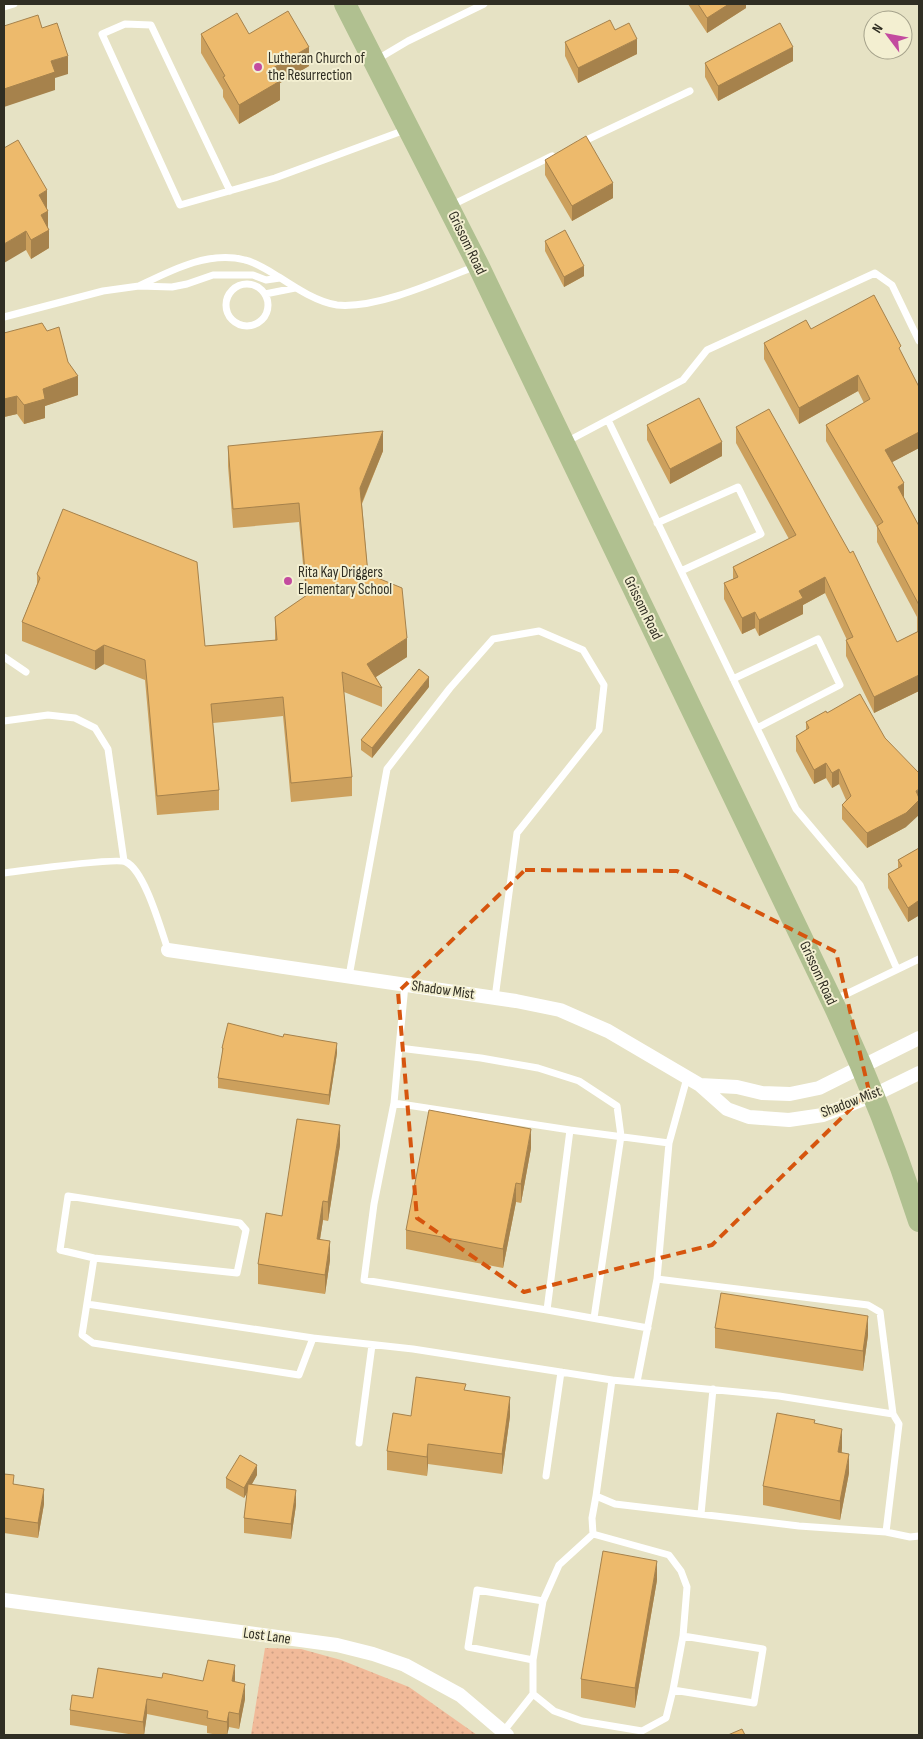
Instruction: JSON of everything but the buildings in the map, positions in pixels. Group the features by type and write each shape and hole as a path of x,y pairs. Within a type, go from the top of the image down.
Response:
{"main road":[{"name":"Grissom Road","path":"348,5 373,61 478,265 832,1001 874,1095 904,1174 919,1221"}],"street":[{"name":"Shadow Mist","path":"168,950 495,998 560,1010 608,1031 700,1085 727,1110 749,1117 789,1120 823,1115 874,1095 919,1073"},
{"name":"Shadow Mist","path":"700,1085 737,1087 762,1093 790,1094 819,1088 919,1038"},
{"name":"Lost Lane","path":"4,1600 337,1645 373,1654 405,1665 460,1695 505,1734"}],"lane":[{"path":"4,7 14,4"},
{"path":"373,61 408,41 484,4"},
{"path":"230,191 151,25 125,24 102,34 180,205 230,191 275,178 408,129"},
{"path":"570,148 690,91"},
{"path":"449,206 561,152"},
{"path":"139,286 180,267 218,258 245,260 280,278 305,294 336,304 369,303 427,286 478,265"},
{"path":"563,444 682,380 706,350 875,273 892,284 919,341"},
{"path":"4,317 103,291 139,286 172,287 213,275 253,275 266,280 280,278"},
{"path":"249,284 260,289 264,294 268,305 267,310 265,316 257,323 246,326 241,325 236,323 228,314 226,308 228,296 237,287 249,284"},
{"path":"264,294 295,288"},
{"path":"608,420 796,810 860,886 897,969"},
{"path":"658,523 738,487 761,534 681,571"},
{"path":"349,976 387,769 450,688 493,639 539,631 583,650 604,685 599,730 517,832 495,998"},
{"path":"733,679 818,638 840,685 757,728"},
{"path":"4,657 26,672"},
{"path":"4,721 48,715 75,718 95,728 108,749 124,861"},
{"path":"4,873 106,861 124,861 133,868 150,898 168,950"},
{"path":"832,1001 919,959"},
{"path":"405,985 394,1103 374,1204 364,1280 648,1328"},
{"path":"400,1048 480,1058 538,1068 579,1081 617,1106 621,1136 594,1318"},
{"path":"637,1382 657,1279 669,1143 687,1078"},
{"path":"394,1103 669,1143"},
{"path":"547,1310 570,1130"},
{"path":"68,1196 240,1223 246,1230 237,1273 94,1258 60,1250 68,1196"},
{"path":"94,1258 82,1336 93,1343 298,1374 313,1338"},
{"path":"657,1279 868,1305 880,1312 893,1414 899,1424 886,1532"},
{"path":"87,1304 612,1380 779,1396 893,1414"},
{"path":"359,1443 372,1345"},
{"path":"546,1476 561,1372"},
{"path":"505,1734 533,1694 533,1660 543,1601 559,1565 592,1534 592,1518 612,1380"},
{"path":"701,1514 713,1390"},
{"path":"596,1496 615,1504 799,1526 886,1532 910,1537 919,1536"},
{"path":"533,1694 554,1711 582,1722 642,1731 666,1718 673,1690 682,1636 687,1587 681,1571 669,1555 592,1534"},
{"path":"533,1660 468,1647 477,1590 543,1601"},
{"path":"673,1690 754,1703 756,1694 763,1649 682,1636"}],"highlighted area":[{"path":"525,870 677,871 836,952 869,1091 712,1245 524,1292 417,1218 398,992"}],"shaded area":[{"path":"265,1648 301,1649 341,1660 409,1687 477,1735 251,1735"}],"place":[{"name":"Lutheran Church of the Resurrection","path":"258,67"},
{"name":"Rita Kay Driggers Elementary School","path":"288,581"}]}
